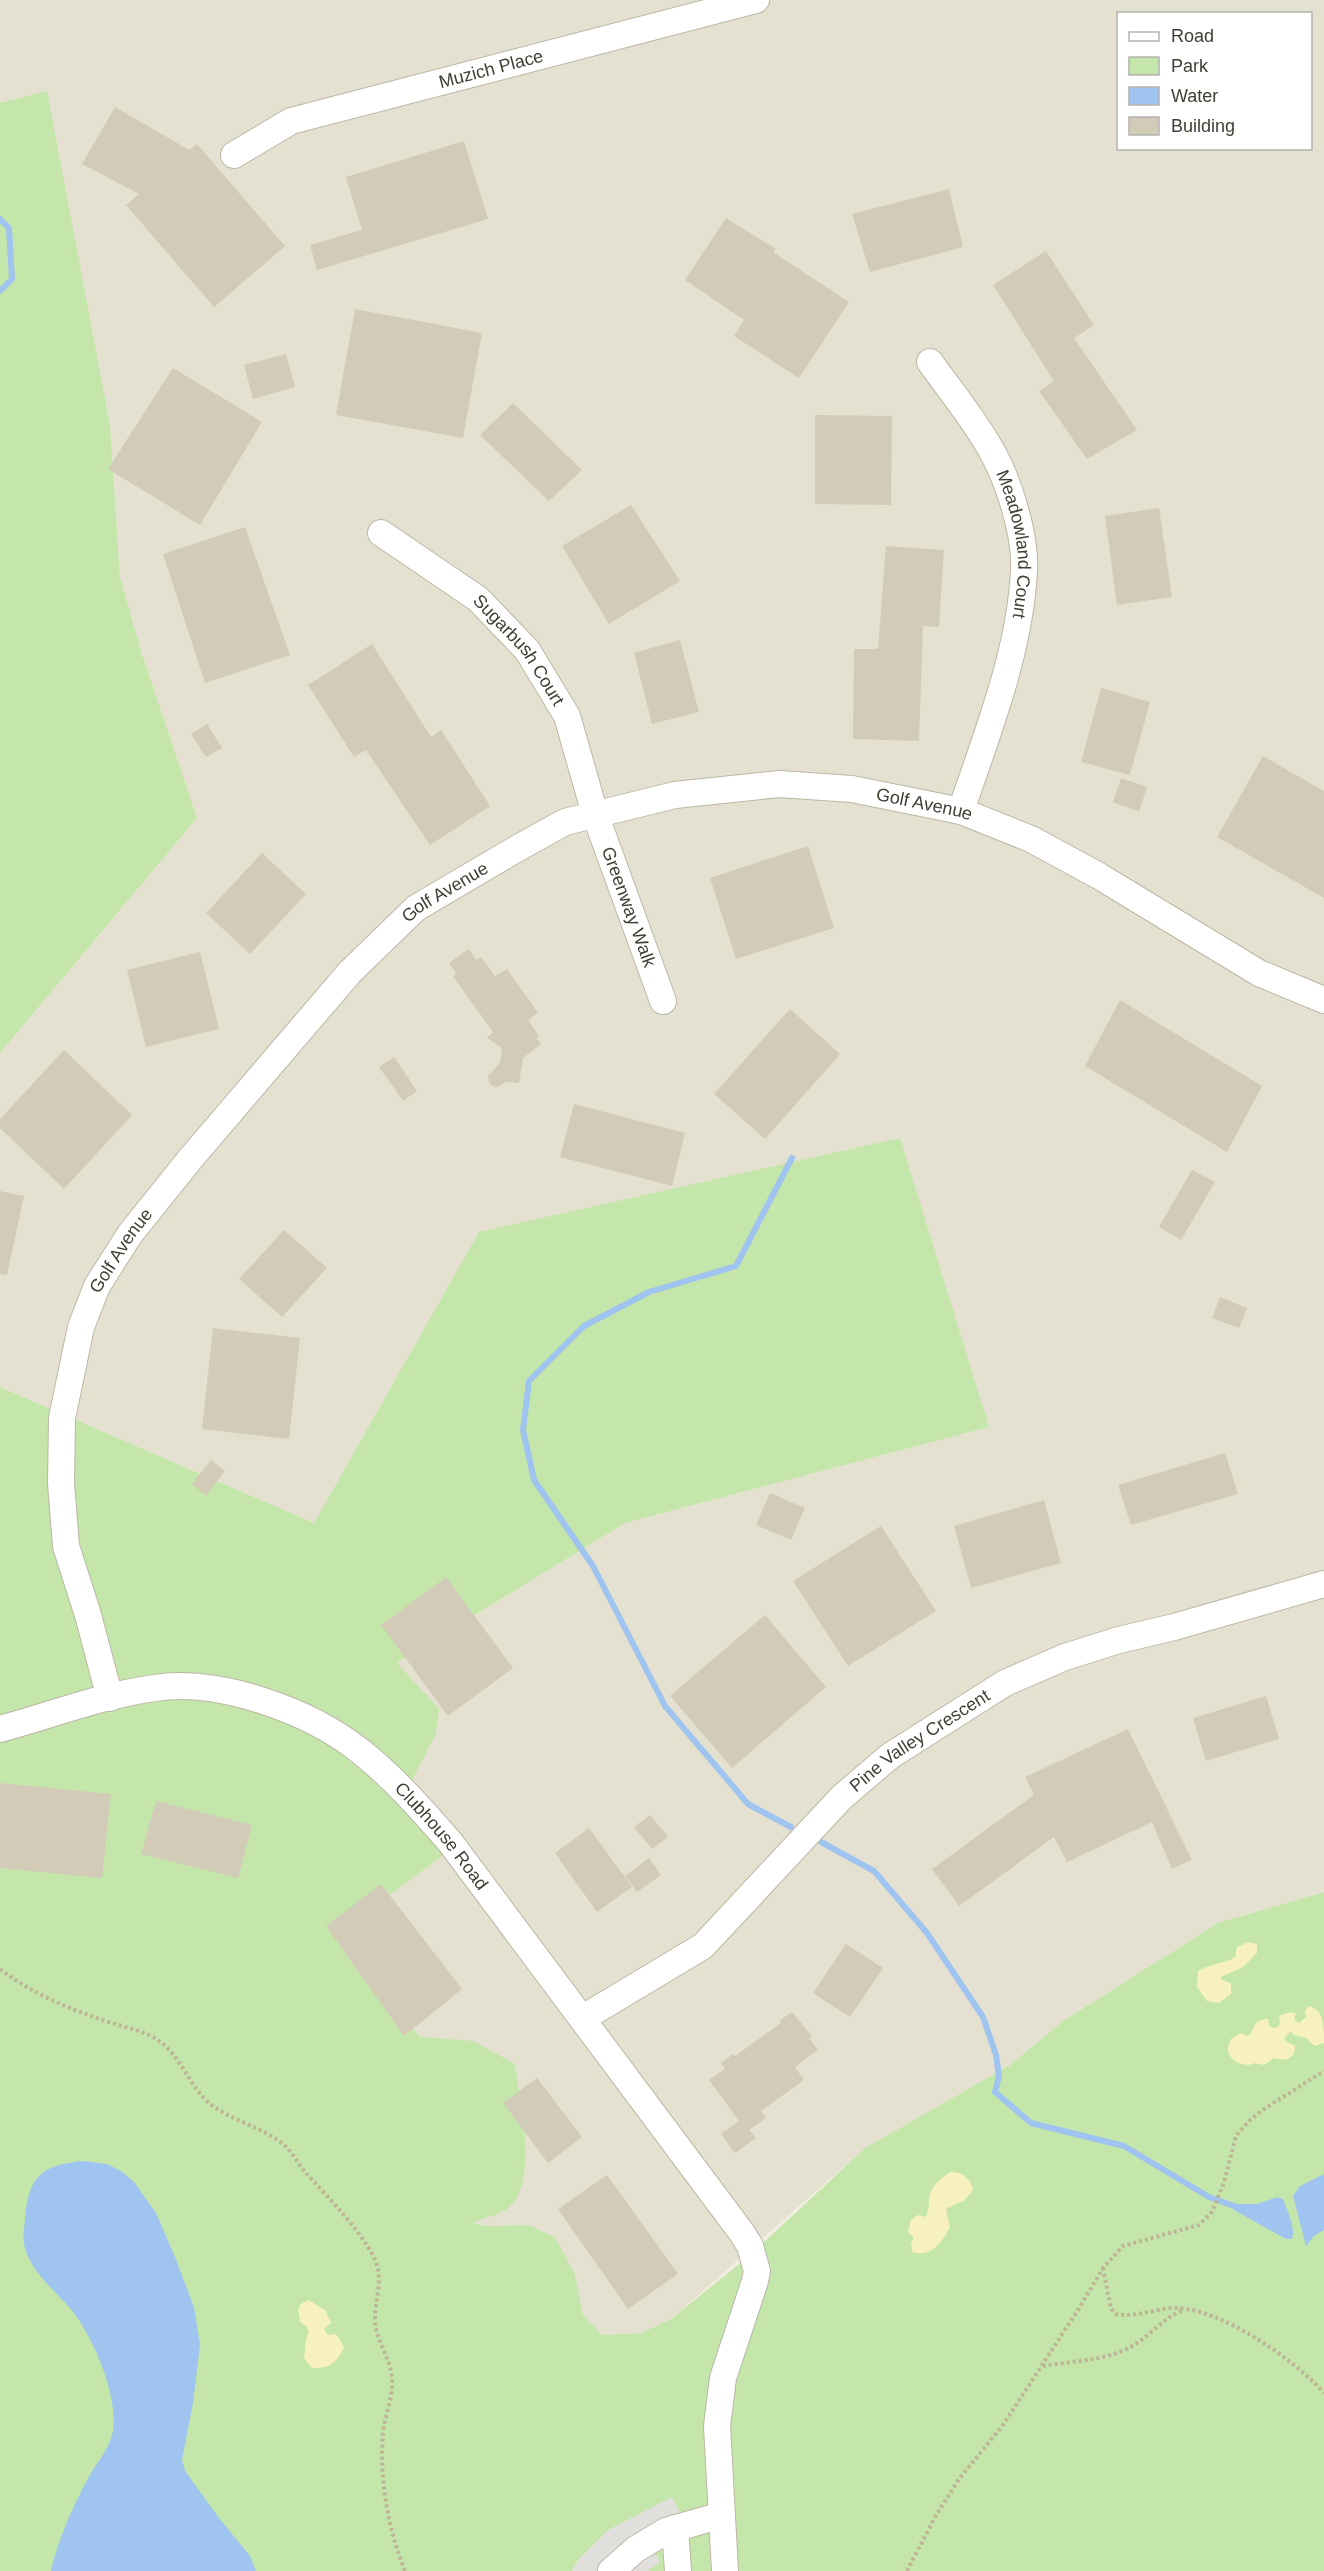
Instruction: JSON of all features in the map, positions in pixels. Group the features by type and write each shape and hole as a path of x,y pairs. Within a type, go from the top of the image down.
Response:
{"street":[{"name":"Muzich Place","path":"234,155 291,121 756,0"},
{"name":"Meadowland Court","path":"930,362 991,449 1011,493 1024,567 1017,629 1002,688 961,811"},
{"name":"Sugarbush Court","path":"381,532 478,599 527,650 567,716 595,814"},
{"name":"Golf Avenue","path":"110,1698 88,1615 66,1546 61,1483 62,1418 81,1327 97,1286 130,1234 190,1158 350,972 416,908 565,822 675,795 779,784 852,789 961,811 1031,839 1099,876 1259,973 1324,1000"},
{"name":"Greenway Walk","path":"595,814 663,1001"},
{"name":"Pine Valley Crescent","path":"583,2018 703,1946 842,1797 890,1755 995,1688 1065,1657 1324,1584"},
{"name":"Clubhouse Road","path":"0,1729 155,1687 223,1690 271,1703 307,1718 359,1750 411,1798 450,1842 583,2018 664,2132 742,2233 753,2253 755,2282 723,2378 717,2426 725,2571"},
{"path":"611,2571 636,2549 675,2528 722,2515"},
{"path":"675,2528 678,2571"}],"path":[{"path":"0,1969 70,2007 153,2037 173,2052 208,2102 221,2111 260,2128 289,2148 303,2169 374,2256 380,2282 376,2328 389,2361 392,2379 383,2430 383,2470 392,2527 405,2571"},
{"path":"907,2571 934,2519 959,2480 1004,2425 1103,2268 1123,2246 1199,2225 1212,2212 1224,2184 1236,2136 1249,2121 1288,2092 1324,2071"},
{"path":"1103,2268 1112,2309 1116,2314 1135,2314 1175,2308 1186,2309 1222,2322 1261,2341 1294,2365 1324,2393"},
{"path":"1042,2366 1109,2355 1133,2346 1172,2314 1186,2309"}],"shaded area":[{"path":"0,0 1324,0 1324,1892 1218,1923 1063,2021 1010,2065 865,2148 671,2319 641,2333 602,2335 583,2315 575,2275 528,2225 486,2226 472,2222 0,1779 397,1663 625,1523 989,1427 480,1232 314,1523 0,1387 0,1053 197,818 141,651 120,577 110,425 46,91 0,103"},
{"path":"672,2497 686,2526 649,2544 660,2562 648,2571 572,2571 578,2560 608,2530"}],"green space":[{"path":"47,91 110,425 120,577 141,651 197,818 0,1053 0,103"},
{"path":"900,1138 989,1427 625,1523 397,1663 439,1709 436,1733 408,1788 445,1854 376,1905 388,2000 420,2037 473,2041 515,2064 525,2142 522,2183 516,2200 504,2211 473,2223 486,2226 528,2225 555,2237 575,2275 583,2315 602,2335 641,2333 671,2319 749,2256 865,2148 1010,2065 1063,2021 1218,1923 1324,1892 1324,2571 0,2571 0,1387 314,1523 479,1232"}],"sand":[{"path":"1248,1942 1257,1944 1257,1953 1243,1967 1221,1977 1222,1980 1231,1983 1231,1994 1219,2003 1207,2001 1197,1987 1198,1971 1233,1959 1237,1947"},
{"path":"1309,2006 1318,2011 1320,2015 1324,2043 1315,2046 1306,2038 1294,2035 1291,2031 1284,2038 1295,2046 1294,2054 1289,2058 1282,2060 1274,2058 1264,2065 1255,2063 1247,2065 1238,2063 1229,2054 1231,2039 1241,2033 1250,2035 1260,2020 1268,2019 1270,2027 1276,2028 1280,2024 1279,2016 1290,2012 1296,2014 1294,2019 1299,2023 1306,2017 1305,2011"},
{"path":"951,2172 966,2177 973,2190 965,2200 946,2209 950,2227 939,2244 925,2253 912,2252 911,2243 914,2238 908,2232 911,2220 918,2215 925,2217 934,2186"},
{"path":"309,2300 325,2310 331,2323 324,2329 328,2335 336,2334 344,2347 339,2357 328,2366 312,2368 304,2358 309,2332 307,2327 300,2322 298,2310 301,2304"}],"water":[{"path":"83,2161 107,2164 121,2171 134,2182 156,2213 175,2257 194,2307 200,2345 193,2403 182,2460 185,2471 250,2556 256,2571 51,2571 72,2512 112,2436 114,2416 108,2383 95,2349 79,2320 29,2259 24,2232 29,2193 39,2176 57,2166"},
{"path":"1324,2174 1324,2230 1314,2236 1306,2246 1293,2196 1300,2186"},
{"path":"1277,2197 1283,2199 1289,2214 1293,2230 1292,2239 1286,2239 1234,2210 1234,2204 1257,2204"}],"building":[{"path":"115,107 189,150 197,144 285,246 214,307 126,205 139,194 82,164"},
{"path":"464,141 488,219 317,270 310,245 362,230 346,177"},
{"path":"949,189 963,247 870,272 852,214"},
{"path":"726,218 776,249 773,252 849,302 799,378 734,336 744,320 685,280"},
{"path":"1046,251 1094,325 1074,338 1137,430 1087,459 1039,391 1054,381 993,285"},
{"path":"355,309 482,333 463,438 336,415"},
{"path":"286,354 295,387 253,399 244,365"},
{"path":"173,368 262,422 200,525 108,469"},
{"path":"513,403 582,470 549,501 480,435"},
{"path":"815,415 892,416 891,505 815,504"},
{"path":"631,505 680,581 609,624 562,546"},
{"path":"1159,508 1172,597 1117,605 1105,516"},
{"path":"245,527 290,655 205,683 163,554"},
{"path":"886,546 944,550 939,627 923,626 919,741 853,739 854,649 878,649"},
{"path":"680,640 699,712 652,724 634,653"},
{"path":"372,644 431,737 441,730 490,806 430,845 366,750 354,757 308,685"},
{"path":"1101,688 1150,702 1130,775 1081,762"},
{"path":"207,724 222,748 206,757 191,734"},
{"path":"1263,756 1324,791 1324,898 1217,837"},
{"path":"1121,778 1147,787 1139,812 1113,802"},
{"path":"808,846 834,928 736,959 710,878"},
{"path":"262,853 306,894 250,954 206,913"},
{"path":"469,949 476,960 481,957 495,976 507,969 538,1013 528,1020 539,1036 536,1038 541,1044 523,1058 519,1083 506,1082 498,1087 492,1086 489,1082 488,1076 500,1063 502,1048 487,1038 493,1032 453,976 456,973 449,963"},
{"path":"200,952 219,1029 146,1047 127,970"},
{"path":"1120,1000 1262,1086 1227,1152 1085,1066"},
{"path":"790,1009 840,1054 765,1139 714,1094"},
{"path":"64,1050 132,1115 64,1189 0,1128 0,1119"},
{"path":"394,1057 417,1091 403,1101 379,1067"},
{"path":"574,1104 685,1133 672,1186 560,1157"},
{"path":"1192,1170 1215,1182 1181,1240 1159,1227"},
{"path":"0,1191 24,1196 7,1275 0,1274"},
{"path":"284,1230 327,1268 282,1317 239,1279"},
{"path":"1220,1297 1247,1308 1239,1328 1212,1318"},
{"path":"213,1328 300,1338 289,1439 202,1429"},
{"path":"1225,1453 1238,1494 1131,1525 1118,1485"},
{"path":"211,1460 225,1471 206,1496 192,1484"},
{"path":"770,1493 805,1508 791,1540 756,1525"},
{"path":"1044,1500 1061,1563 971,1588 954,1526"},
{"path":"881,1526 936,1611 848,1666 793,1581"},
{"path":"446,1577 513,1668 448,1716 381,1625"},
{"path":"765,1615 826,1687 732,1768 670,1696"},
{"path":"1266,1696 1279,1739 1206,1761 1193,1718"},
{"path":"1128,1729 1192,1860 1172,1869 1152,1822 1067,1862 1054,1837 959,1906 932,1869 1034,1795 1025,1777"},
{"path":"0,1783 111,1794 102,1878 0,1868"},
{"path":"156,1801 252,1825 238,1878 141,1854"},
{"path":"650,1815 668,1837 652,1849 634,1827"},
{"path":"589,1828 632,1887 597,1912 555,1853"},
{"path":"649,1858 661,1875 637,1892 625,1876"},
{"path":"381,1884 462,1989 404,2036 326,1926"},
{"path":"846,1944 883,1968 850,2017 813,1993"},
{"path":"792,2012 812,2036 809,2038 818,2050 795,2067 804,2080 761,2111 766,2118 749,2130 756,2138 735,2153 721,2134 739,2121 709,2080 725,2069 721,2063 733,2054 735,2056 781,2023 779,2021"},
{"path":"537,2078 582,2137 548,2163 503,2103"},
{"path":"607,2175 678,2274 628,2309 558,2209"}],"waterway":[{"path":"0,219 9,228 12,279 0,291"},
{"path":"791,1827 748,1804 665,1706 593,1566 534,1480 523,1430 529,1381 584,1326 649,1292 736,1266 792,1158"},
{"path":"821,1842 874,1871 927,1933 983,2017 996,2055 999,2076 995,2092 1031,2123 1124,2146 1209,2197 1234,2206"}]}
